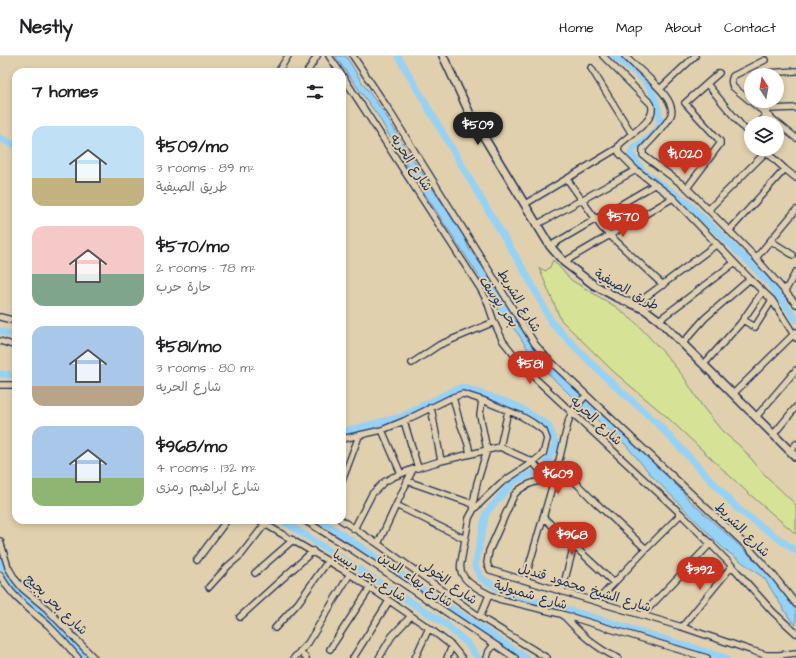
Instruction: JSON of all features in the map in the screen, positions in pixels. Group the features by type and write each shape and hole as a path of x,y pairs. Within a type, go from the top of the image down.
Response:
{"street":[{"path":"280,68 288,56"},
{"path":"310,68 317,56"},
{"path":"329,56 337,68"},
{"name":"شارع الشريط","path":"353,56 391,114 534,344 585,396 748,547 774,576 796,604"},
{"name":"طريق الصيفية","path":"443,56 470,114 525,204 536,225 550,246 564,262 594,285 616,297 636,305 659,320 796,457"},
{"path":"525,204 618,148 620,143 650,118 652,107 644,96 603,56"},
{"path":"625,56 660,89 670,101 672,109 672,113 668,120 643,149 642,153 644,156 687,188 756,258 796,304"},
{"path":"660,89 695,56"},
{"path":"766,68 765,58 733,76 731,78 733,87 767,112 794,136"},
{"path":"591,68 632,134"},
{"path":"784,72 796,71"},
{"path":"687,188 720,144 719,140 686,103 719,73"},
{"name":"شارع الحريه","path":"346,81 480,288 503,340 515,356 537,380 711,543 773,612 796,633"},
{"path":"707,84 744,128"},
{"path":"764,116 767,112 767,108"},
{"path":"767,112 796,108"},
{"path":"618,148 620,154 636,170 673,198 718,244 734,263 772,300 795,335 733,394"},
{"path":"708,210 759,156"},
{"path":"771,156 796,178"},
{"path":"729,231 785,169"},
{"path":"536,225 636,170"},
{"path":"567,179 595,220 663,285"},
{"path":"550,246 654,185"},
{"path":"564,262 673,198"},
{"path":"756,258 796,210"},
{"path":"771,241 792,255"},
{"path":"636,305 718,244"},
{"path":"659,320 734,263"},
{"path":"785,291 796,272"},
{"path":"683,343 705,318 750,279"},
{"path":"704,364 743,320 763,291"},
{"path":"743,320 755,327 772,300"},
{"path":"0,317 12,320"},
{"path":"412,363 439,345 494,322"},
{"path":"0,341 12,345"},
{"path":"756,417 796,370"},
{"path":"0,385 12,385"},
{"name":"شارع شمبولية","path":"346,438 382,430 453,397 463,394 482,400 532,422 546,434 547,441 543,454 501,482 473,506 465,539 461,562 461,572 467,580 489,595 499,599 561,614 707,658"},
{"path":"525,579 555,477 567,426 572,412 585,396"},
{"path":"453,397 470,454"},
{"path":"408,481 473,506 477,483 487,450 480,415 482,400"},
{"path":"431,407 441,461"},
{"path":"773,435 796,407"},
{"path":"500,447 508,411"},
{"path":"378,544 415,468 404,421"},
{"path":"382,430 401,474"},
{"path":"346,470 359,436"},
{"path":"790,451 796,444"},
{"path":"354,529 377,488 393,477 415,468 441,461 500,447 533,462 546,479"},
{"path":"557,464 594,501 646,549"},
{"name":"شارع الشيخ محمود قنديل","path":"555,477 519,489 514,495 489,551 487,563 490,570 597,601 766,655 796,653"},
{"path":"396,505 465,539"},
{"path":"597,601 681,514"},
{"path":"543,517 614,583"},
{"name":"شارع الخولى","path":"346,523 378,544 480,617 547,658"},
{"path":"196,560 225,524"},
{"path":"209,586 228,566 242,555 265,524"},
{"name":"شارع بحر ديسيا","path":"265,524 350,574 429,628 452,646 462,658"},
{"name":"شارع بهاء الدين","path":"310,524 351,549 515,658"},
{"path":"255,573 293,540"},
{"name":"شارع بحر بجيج","path":"0,541 3,558 15,579 23,589 47,609 94,658"},
{"path":"642,615 711,543"},
{"path":"562,591 574,546"},
{"path":"240,617 312,551"},
{"path":"275,628 298,603 328,561"},
{"path":"682,628 732,566"},
{"path":"294,658 308,643 350,574"},
{"name":"شارع بحر بجيج","path":"0,575 19,602 64,641 78,658"},
{"path":"330,649 370,588"},
{"path":"480,617 489,595"},
{"path":"353,658 389,601"},
{"path":"561,614 594,645 618,658"},
{"path":"379,658 392,636 411,616"},
{"path":"415,658 429,628"},
{"path":"487,658 489,651 494,645"},
{"path":"447,658 452,646"},
{"path":"300,652 306,658"}],"green space":[{"path":"553,260 571,280 616,307 636,323 664,353 683,376 702,406 722,431 741,447 764,474 796,505 796,534 747,492 666,416 614,372 561,320 539,268 546,271 550,267"}],"water":[{"name":"بحر يوسف","path":"335,56 346,56 463,234 469,249 491,277 527,338 602,415 636,442 671,476 688,499 776,581 796,610 796,625 790,619 764,578 724,549 652,476 625,444 589,413 535,361 519,335 494,305 481,279 413,176 378,116 346,71 346,68 344,68"}],"waterway":[{"path":"398,56 528,277 552,323 601,373 658,424 739,510 796,551"},
{"path":"614,56 644,80 651,90 658,108 660,127 646,140 634,147 631,153 643,172 684,200 751,264 769,283 796,319"},
{"path":"0,138 12,144"},
{"path":"0,331 12,335"},
{"path":"0,374 12,375"},
{"path":"346,431 401,417 462,387 515,405 548,425 556,444 544,468 514,481 486,513 475,566 480,577 502,591 726,658"},
{"path":"287,524 444,623 467,643 478,658"},
{"path":"327,524 526,658"},
{"path":"0,560 15,586 45,614 85,658"}]}
